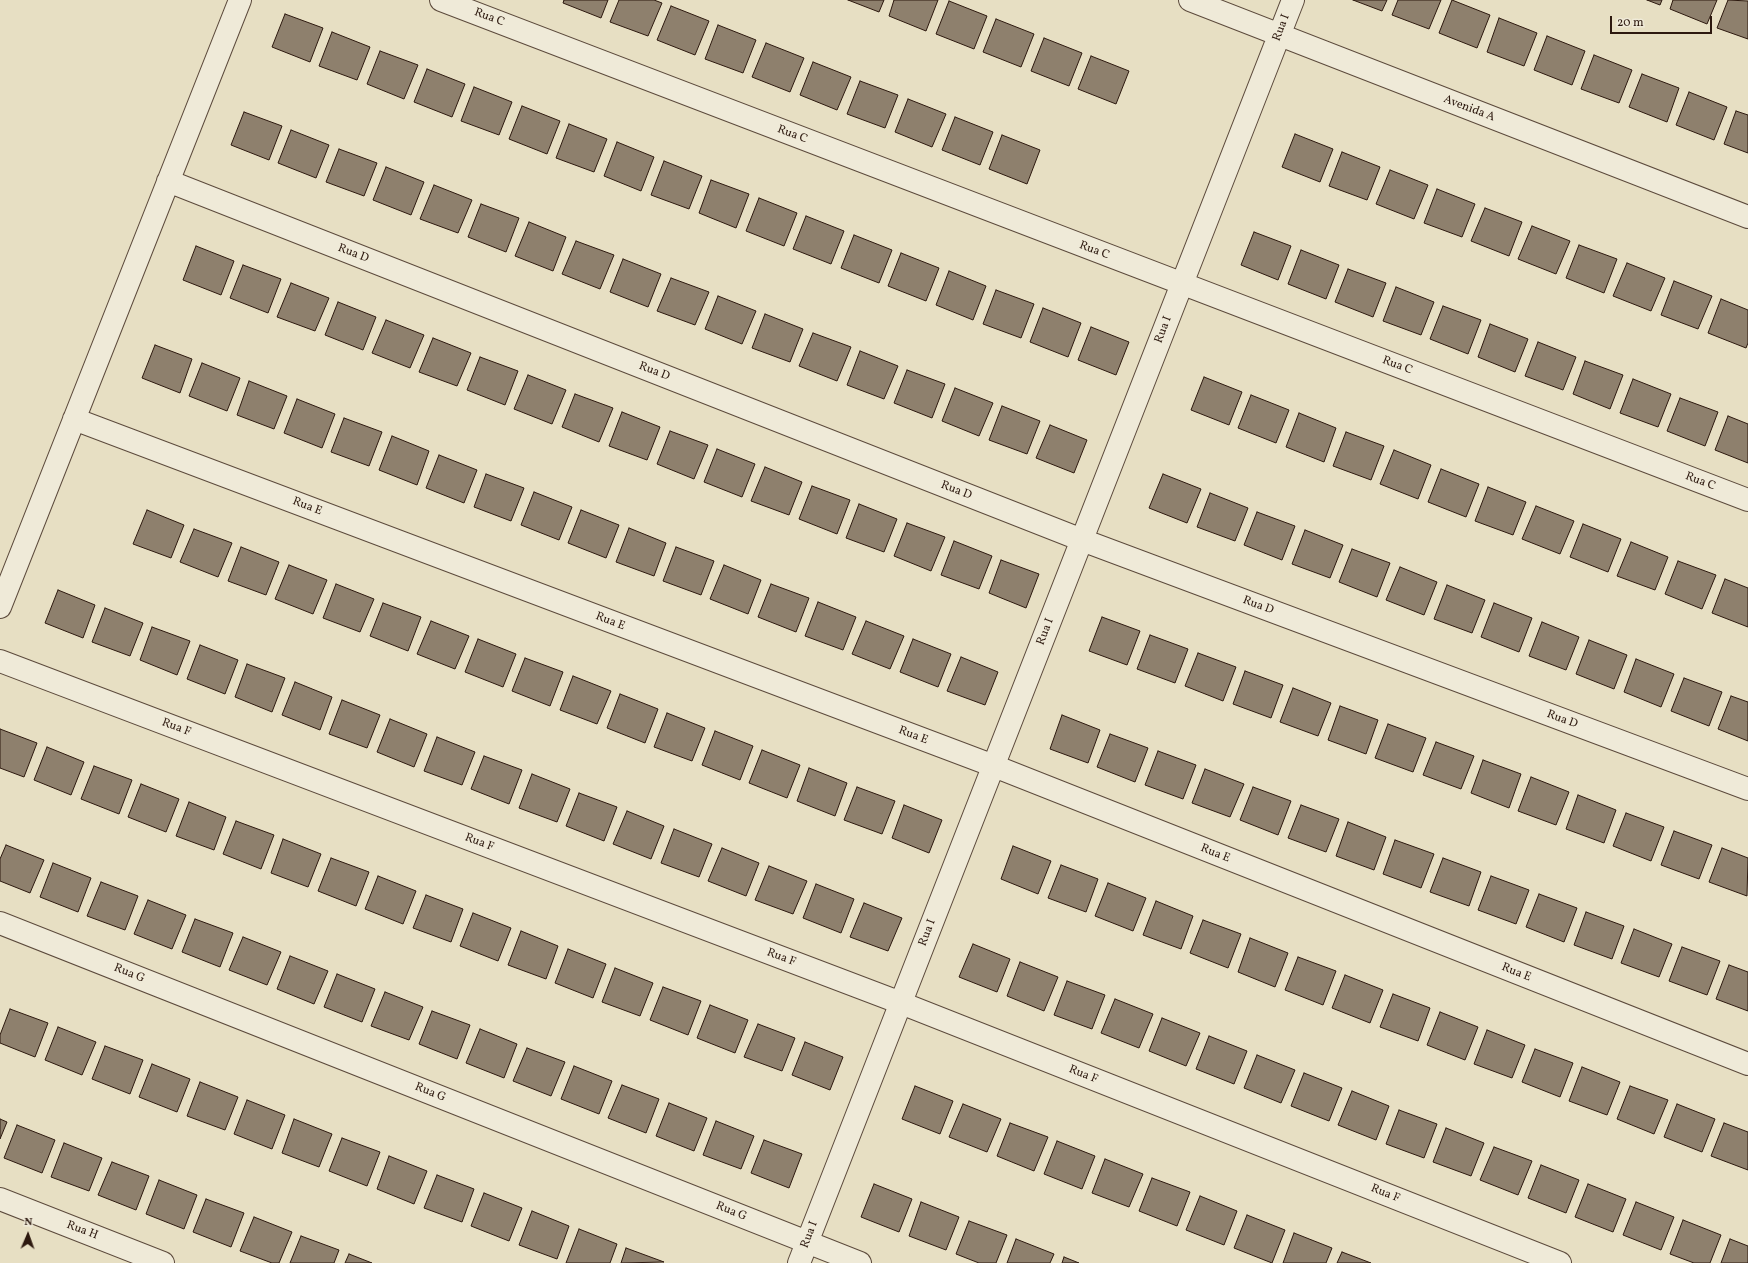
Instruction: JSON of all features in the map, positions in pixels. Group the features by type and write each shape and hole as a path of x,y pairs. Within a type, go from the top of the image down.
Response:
{"street":[{"path":"0,607 240,0"},
{"name":"Rua C","path":"441,0 1182,285 1748,500"},
{"name":"Avenida A","path":"1190,0 1748,217"},
{"name":"Rua I","path":"799,1263 1293,0"},
{"name":"Rua D","path":"168,181 1082,540 1748,789"},
{"name":"Rua E","path":"74,419 994,766 1748,1064"},
{"name":"Rua F","path":"0,661 901,1003 1560,1263"},
{"name":"Rua G","path":"0,923 860,1263"},
{"name":"Rua H","path":"0,1199 163,1263"}],"building":[{"path":"564,0 608,0 601,18 563,3"},
{"path":"619,0 654,0 662,3 648,36 610,22"},
{"path":"848,0 884,0 879,12"},
{"path":"894,0 938,0 926,31 889,16"},
{"path":"1353,0 1387,0 1382,11"},
{"path":"1398,0 1441,0 1429,29 1392,15"},
{"path":"1452,0 1490,15 1477,48 1439,33"},
{"path":"1647,0 1662,0 1660,5"},
{"path":"1673,0 1717,0 1707,24 1670,9"},
{"path":"1728,0 1748,1 1748,39 1717,28"},
{"path":"949,1 987,16 974,49 936,34"},
{"path":"671,6 709,21 695,55 657,40"},
{"path":"285,14 323,28 310,62 272,47"},
{"path":"1499,18 1537,33 1524,66 1487,52"},
{"path":"996,19 1034,34 1021,67 983,52"},
{"path":"718,25 756,40 743,73 705,59"},
{"path":"332,32 370,47 357,80 319,66"},
{"path":"1547,36 1585,51 1572,85 1534,70"},
{"path":"1044,38 1082,53 1069,86 1031,71"},
{"path":"766,43 804,58 790,92 752,77"},
{"path":"380,51 418,65 404,99 367,84"},
{"path":"1594,55 1632,70 1619,103 1581,89"},
{"path":"1091,56 1129,71 1116,104 1078,89"},
{"path":"813,62 851,77 837,110 800,95"},
{"path":"427,69 465,84 452,117 414,102"},
{"path":"1642,74 1679,88 1667,122 1629,107"},
{"path":"860,81 898,95 885,128 847,114"},
{"path":"474,87 512,102 499,135 461,121"},
{"path":"1689,92 1727,107 1714,140 1676,125"},
{"path":"908,99 946,114 932,147 895,132"},
{"path":"522,106 560,121 547,154 509,139"},
{"path":"1736,111 1748,115 1748,153 1724,144"},
{"path":"244,112 282,126 269,160 231,145"},
{"path":"955,117 993,132 980,165 942,150"},
{"path":"569,124 607,139 594,172 556,158"},
{"path":"291,130 329,145 316,178 278,163"},
{"path":"1295,134 1333,149 1320,182 1282,167"},
{"path":"1002,135 1040,150 1027,184 989,169"},
{"path":"617,142 654,157 641,191 604,176"},
{"path":"339,149 377,163 364,196 326,182"},
{"path":"1342,152 1380,167 1367,200 1329,186"},
{"path":"664,161 702,176 689,209 651,195"},
{"path":"386,167 424,182 411,215 373,200"},
{"path":"1390,170 1428,185 1414,219 1376,204"},
{"path":"711,180 749,194 736,228 699,213"},
{"path":"434,185 472,200 458,233 420,219"},
{"path":"1437,189 1475,204 1462,237 1424,223"},
{"path":"759,198 797,213 784,246 746,231"},
{"path":"481,204 519,218 506,252 468,237"},
{"path":"1485,208 1522,222 1509,256 1471,241"},
{"path":"806,216 844,231 831,264 793,249"},
{"path":"529,222 566,237 553,271 515,256"},
{"path":"1532,226 1570,241 1556,274 1518,259"},
{"path":"1254,232 1291,246 1278,280 1241,265"},
{"path":"854,235 892,250 879,283 841,268"},
{"path":"576,241 614,255 600,289 562,274"},
{"path":"1579,245 1617,259 1604,293 1566,278"},
{"path":"196,246 234,261 221,295 183,280"},
{"path":"1301,250 1339,265 1326,299 1288,284"},
{"path":"901,253 939,268 926,301 888,286"},
{"path":"623,259 661,274 648,307 610,292"},
{"path":"1627,263 1665,278 1651,311 1613,296"},
{"path":"243,265 281,279 268,313 230,298"},
{"path":"1348,269 1386,283 1373,317 1335,302"},
{"path":"949,271 986,286 973,320 936,305"},
{"path":"671,278 709,292 695,325 657,311"},
{"path":"1674,281 1712,296 1698,329 1661,315"},
{"path":"291,283 329,298 315,331 277,317"},
{"path":"1396,287 1434,302 1421,335 1383,321"},
{"path":"996,290 1034,304 1021,338 983,324"},
{"path":"718,296 756,311 742,344 705,329"},
{"path":"1721,299 1748,310 1748,343 1746,348 1708,333"},
{"path":"338,302 376,317 363,350 325,335"},
{"path":"1443,306 1481,320 1468,354 1430,339"},
{"path":"1043,308 1081,323 1068,357 1030,342"},
{"path":"765,314 803,329 790,362 752,348"},
{"path":"386,320 424,335 410,368 372,353"},
{"path":"1490,324 1528,339 1515,372 1478,357"},
{"path":"1091,327 1129,342 1116,375 1078,360"},
{"path":"813,333 851,347 837,381 799,366"},
{"path":"433,338 471,353 457,386 419,372"},
{"path":"1538,342 1576,357 1563,390 1525,376"},
{"path":"155,345 192,359 180,393 142,378"},
{"path":"860,351 898,366 884,399 847,385"},
{"path":"480,357 518,371 505,405 467,390"},
{"path":"1585,361 1623,375 1610,409 1573,394"},
{"path":"202,363 240,378 227,411 189,396"},
{"path":"907,370 945,384 932,418 894,403"},
{"path":"528,375 566,390 552,424 514,409"},
{"path":"1204,377 1242,392 1229,425 1191,410"},
{"path":"1633,379 1671,394 1658,427 1620,413"},
{"path":"249,381 287,396 274,429 237,415"},
{"path":"955,388 993,403 979,436 942,421"},
{"path":"575,394 613,408 599,442 562,427"},
{"path":"1251,395 1289,410 1276,443 1238,428"},
{"path":"1680,398 1718,412 1705,446 1667,431"},
{"path":"297,399 335,414 322,448 284,433"},
{"path":"1002,406 1040,421 1027,454 989,440"},
{"path":"622,412 660,427 647,460 609,446"},
{"path":"1299,413 1336,428 1324,462 1286,447"},
{"path":"1728,416 1748,424 1748,463 1715,450"},
{"path":"344,418 382,432 369,466 331,452"},
{"path":"1050,425 1087,440 1074,473 1036,458"},
{"path":"670,431 708,445 694,479 657,464"},
{"path":"1346,432 1384,446 1371,480 1333,466"},
{"path":"392,436 429,451 417,485 379,470"},
{"path":"717,449 755,464 742,497 704,482"},
{"path":"1394,450 1431,465 1418,499 1380,484"},
{"path":"439,455 477,470 464,503 426,488"},
{"path":"765,467 802,482 789,515 751,501"},
{"path":"1441,469 1479,484 1466,517 1428,502"},
{"path":"486,474 524,488 511,521 474,507"},
{"path":"1163,474 1201,489 1187,523 1149,508"},
{"path":"812,486 850,500 837,534 799,519"},
{"path":"1488,487 1526,502 1513,535 1475,521"},
{"path":"534,492 572,507 559,540 521,525"},
{"path":"1210,493 1248,508 1235,541 1197,527"},
{"path":"859,504 897,519 884,552 846,538"},
{"path":"1536,506 1574,521 1560,554 1522,539"},
{"path":"147,510 184,525 171,558 133,544"},
{"path":"581,510 619,525 606,558 568,543"},
{"path":"1257,512 1295,526 1282,560 1244,545"},
{"path":"907,523 945,537 931,571 894,556"},
{"path":"1583,524 1621,539 1608,572 1570,557"},
{"path":"629,528 666,543 654,576 616,562"},
{"path":"194,529 232,543 218,577 180,562"},
{"path":"1305,530 1343,545 1330,578 1292,564"},
{"path":"954,541 992,556 979,589 941,575"},
{"path":"1631,542 1668,557 1655,590 1617,576"},
{"path":"241,547 279,562 266,595 228,581"},
{"path":"676,547 714,561 701,595 663,581"},
{"path":"1352,549 1390,563 1377,597 1339,582"},
{"path":"1001,560 1039,574 1026,608 989,593"},
{"path":"1678,561 1716,575 1702,609 1665,594"},
{"path":"289,565 327,580 313,614 275,599"},
{"path":"724,565 761,580 748,614 710,599"},
{"path":"1400,567 1437,582 1424,615 1386,600"},
{"path":"1725,579 1748,588 1748,627 1712,613"},
{"path":"336,584 374,599 360,632 323,618"},
{"path":"771,584 809,598 796,632 758,617"},
{"path":"1447,585 1485,600 1472,633 1434,619"},
{"path":"58,590 95,605 83,638 45,623"},
{"path":"818,602 856,617 843,650 805,636"},
{"path":"383,603 421,617 408,651 370,636"},
{"path":"1494,603 1532,618 1519,652 1481,637"},
{"path":"105,608 143,623 130,656 92,642"},
{"path":"1102,617 1140,631 1127,665 1089,651"},
{"path":"431,621 469,636 455,669 417,654"},
{"path":"866,621 904,636 890,669 852,654"},
{"path":"1542,622 1579,637 1566,670 1529,656"},
{"path":"152,627 190,641 177,675 140,660"},
{"path":"1150,635 1188,649 1175,683 1137,669"},
{"path":"478,639 516,654 503,687 465,672"},
{"path":"913,639 951,654 938,687 900,672"},
{"path":"1589,640 1627,655 1614,689 1576,674"},
{"path":"200,645 238,660 225,694 187,679"},
{"path":"1198,653 1236,667 1223,701 1185,686"},
{"path":"961,657 998,672 985,705 947,691"},
{"path":"525,658 563,672 550,706 512,691"},
{"path":"1636,659 1674,674 1661,707 1624,692"},
{"path":"247,664 285,678 272,712 235,697"},
{"path":"1245,671 1283,685 1271,718 1233,704"},
{"path":"573,676 611,691 597,724 560,710"},
{"path":"1684,678 1722,692 1709,726 1671,711"},
{"path":"295,682 332,697 320,730 282,715"},
{"path":"1293,688 1331,703 1318,736 1280,722"},
{"path":"620,694 658,709 645,743 607,728"},
{"path":"1731,696 1748,702 1748,741 1718,729"},
{"path":"342,700 380,715 367,748 329,734"},
{"path":"1340,706 1378,720 1366,754 1328,740"},
{"path":"667,713 705,728 692,761 654,747"},
{"path":"1062,715 1100,730 1088,763 1050,749"},
{"path":"390,719 427,734 414,767 377,752"},
{"path":"1388,724 1426,738 1413,772 1375,758"},
{"path":"0,729 37,743 24,777 0,768"},
{"path":"715,731 753,746 740,780 702,765"},
{"path":"1110,734 1148,748 1135,782 1097,767"},
{"path":"437,737 475,752 462,785 424,771"},
{"path":"1436,742 1474,756 1461,789 1423,775"},
{"path":"47,747 84,762 71,795 34,780"},
{"path":"762,750 800,765 787,798 749,783"},
{"path":"1158,751 1196,765 1183,799 1145,785"},
{"path":"484,756 522,770 509,804 471,789"},
{"path":"1483,760 1521,774 1509,808 1471,793"},
{"path":"94,766 132,780 119,814 81,799"},
{"path":"809,768 847,783 835,816 797,801"},
{"path":"1205,769 1244,784 1230,817 1192,803"},
{"path":"532,774 570,789 557,822 519,808"},
{"path":"1531,777 1569,792 1556,825 1518,811"},
{"path":"141,784 179,799 166,832 128,817"},
{"path":"857,787 895,801 882,834 844,820"},
{"path":"1253,787 1291,801 1278,835 1240,820"},
{"path":"579,793 617,807 604,841 566,826"},
{"path":"1578,795 1616,810 1604,843 1566,829"},
{"path":"189,802 226,817 214,850 176,836"},
{"path":"904,805 942,820 929,853 892,838"},
{"path":"1301,805 1339,819 1326,852 1288,838"},
{"path":"627,811 664,826 651,859 613,844"},
{"path":"1626,813 1664,827 1651,861 1613,846"},
{"path":"236,821 274,835 261,869 223,854"},
{"path":"1348,822 1386,837 1374,870 1336,856"},
{"path":"674,829 712,844 699,877 661,863"},
{"path":"1674,831 1712,845 1699,879 1661,865"},
{"path":"283,839 321,854 308,887 271,873"},
{"path":"1395,840 1434,854 1421,888 1383,874"},
{"path":"6,845 44,860 30,893 0,881 0,859"},
{"path":"1013,846 1051,861 1038,894 1001,879"},
{"path":"722,848 759,863 746,896 708,881"},
{"path":"1722,848 1748,858 1747,896 1709,882"},
{"path":"331,858 369,872 356,906 318,891"},
{"path":"1443,858 1481,872 1469,906 1430,892"},
{"path":"53,863 91,878 78,912 40,897"},
{"path":"1061,865 1098,879 1086,912 1048,898"},
{"path":"769,866 807,881 793,914 755,900"},
{"path":"378,876 416,891 403,924 365,909"},
{"path":"1491,876 1529,890 1516,924 1478,910"},
{"path":"101,882 138,896 125,930 87,916"},
{"path":"1108,883 1146,898 1133,931 1095,916"},
{"path":"816,884 854,899 841,933 803,918"},
{"path":"1539,894 1577,908 1564,942 1526,927"},
{"path":"426,895 463,909 451,942 413,928"},
{"path":"148,900 186,915 172,949 134,934"},
{"path":"1156,901 1193,916 1181,949 1143,935"},
{"path":"864,903 902,918 888,951 850,937"},
{"path":"1586,912 1624,926 1612,959 1574,945"},
{"path":"473,913 511,928 498,961 460,946"},
{"path":"195,919 233,933 220,967 182,952"},
{"path":"1203,920 1241,934 1228,968 1190,953"},
{"path":"1634,929 1672,944 1659,977 1621,963"},
{"path":"521,931 558,946 546,979 508,965"},
{"path":"243,937 281,952 267,985 229,970"},
{"path":"1250,938 1288,953 1275,987 1238,972"},
{"path":"973,944 1010,959 997,992 959,977"},
{"path":"1682,947 1720,961 1707,995 1669,981"},
{"path":"568,949 606,964 593,998 555,983"},
{"path":"290,956 328,971 314,1004 277,989"},
{"path":"1298,957 1336,971 1323,1005 1285,990"},
{"path":"1020,962 1058,977 1044,1011 1007,996"},
{"path":"1729,965 1748,972 1748,1011 1716,999"},
{"path":"615,968 653,983 640,1016 602,1002"},
{"path":"337,974 375,989 362,1022 324,1007"},
{"path":"1345,975 1383,990 1370,1023 1332,1008"},
{"path":"1067,981 1105,995 1092,1029 1054,1015"},
{"path":"663,987 701,1001 688,1035 650,1020"},
{"path":"385,992 423,1007 409,1040 371,1026"},
{"path":"1393,994 1430,1008 1418,1041 1380,1027"},
{"path":"1115,999 1153,1014 1139,1048 1101,1033"},
{"path":"710,1005 748,1020 735,1053 697,1038"},
{"path":"10,1009 48,1023 35,1057 0,1043 0,1035"},
{"path":"432,1011 470,1025 457,1059 419,1044"},
{"path":"1440,1012 1478,1027 1465,1060 1427,1045"},
{"path":"1162,1018 1200,1033 1186,1066 1149,1051"},
{"path":"758,1024 795,1038 782,1071 744,1057"},
{"path":"58,1027 96,1042 82,1075 45,1060"},
{"path":"480,1029 517,1044 504,1078 466,1063"},
{"path":"1487,1030 1525,1045 1512,1078 1474,1064"},
{"path":"1209,1036 1247,1051 1234,1084 1196,1069"},
{"path":"805,1042 843,1057 830,1090 792,1075"},
{"path":"105,1046 143,1060 130,1094 92,1079"},
{"path":"527,1048 565,1062 551,1096 513,1081"},
{"path":"1535,1049 1573,1063 1560,1097 1522,1082"},
{"path":"1257,1055 1295,1070 1281,1103 1244,1088"},
{"path":"152,1064 190,1079 177,1112 139,1097"},
{"path":"574,1066 612,1081 599,1114 561,1099"},
{"path":"1582,1067 1620,1082 1607,1115 1569,1101"},
{"path":"1304,1073 1342,1088 1329,1121 1291,1106"},
{"path":"200,1082 238,1097 225,1130 187,1116"},
{"path":"622,1085 659,1099 646,1133 608,1118"},
{"path":"915,1086 953,1101 940,1134 902,1119"},
{"path":"1630,1086 1668,1100 1654,1134 1617,1119"},
{"path":"1352,1091 1389,1106 1376,1140 1338,1125"},
{"path":"247,1100 285,1115 272,1149 234,1134"},
{"path":"669,1103 707,1118 694,1151 656,1136"},
{"path":"963,1104 1001,1119 987,1152 949,1137"},
{"path":"1677,1104 1715,1119 1702,1152 1664,1137"},
{"path":"1399,1110 1437,1124 1424,1158 1386,1144"},
{"path":"0,1119 7,1122 0,1139"},
{"path":"294,1119 332,1134 319,1167 282,1153"},
{"path":"716,1121 754,1136 741,1169 703,1155"},
{"path":"1010,1123 1048,1137 1034,1171 997,1156"},
{"path":"1724,1123 1748,1132 1748,1170 1711,1156"},
{"path":"17,1125 55,1140 42,1173 4,1158"},
{"path":"1446,1128 1484,1143 1471,1176 1433,1162"},
{"path":"342,1138 380,1152 367,1186 329,1171"},
{"path":"764,1140 802,1154 789,1188 751,1173"},
{"path":"1057,1141 1095,1156 1082,1189 1044,1174"},
{"path":"64,1143 102,1158 89,1191 51,1177"},
{"path":"1494,1147 1532,1161 1518,1195 1480,1180"},
{"path":"389,1156 427,1171 414,1204 377,1189"},
{"path":"1105,1159 1143,1174 1129,1207 1092,1193"},
{"path":"112,1162 149,1176 136,1210 98,1195"},
{"path":"1541,1165 1579,1180 1566,1213 1528,1198"},
{"path":"437,1175 474,1189 462,1222 424,1208"},
{"path":"1152,1178 1190,1192 1177,1226 1139,1211"},
{"path":"159,1180 197,1195 184,1229 146,1214"},
{"path":"874,1184 912,1199 899,1232 861,1217"},
{"path":"1588,1184 1626,1199 1613,1232 1575,1217"},
{"path":"484,1193 522,1208 509,1241 471,1226"},
{"path":"1200,1196 1237,1211 1224,1245 1186,1230"},
{"path":"206,1199 244,1213 231,1247 193,1232"},
{"path":"921,1202 959,1217 946,1250 909,1236"},
{"path":"1636,1202 1674,1217 1661,1250 1623,1235"},
{"path":"532,1211 569,1226 557,1259 519,1245"},
{"path":"1247,1215 1285,1230 1272,1263 1234,1248"},
{"path":"254,1217 292,1232 279,1263 272,1263 240,1251"},
{"path":"1683,1220 1721,1235 1710,1263 1694,1263 1670,1254"},
{"path":"969,1221 1007,1235 996,1263 979,1263 956,1254"},
{"path":"579,1229 617,1244 610,1263 566,1263"},
{"path":"1294,1233 1332,1248 1326,1263 1283,1263"},
{"path":"301,1236 339,1250 334,1263 290,1263"},
{"path":"1016,1239 1054,1254 1050,1263 1007,1263"},
{"path":"1730,1239 1748,1246 1748,1263 1721,1263"},
{"path":"626,1248 664,1262 621,1263"},
{"path":"1342,1252 1371,1263 1337,1263"},
{"path":"349,1254 372,1263 345,1263"},
{"path":"1064,1257 1079,1263 1062,1263"}]}
